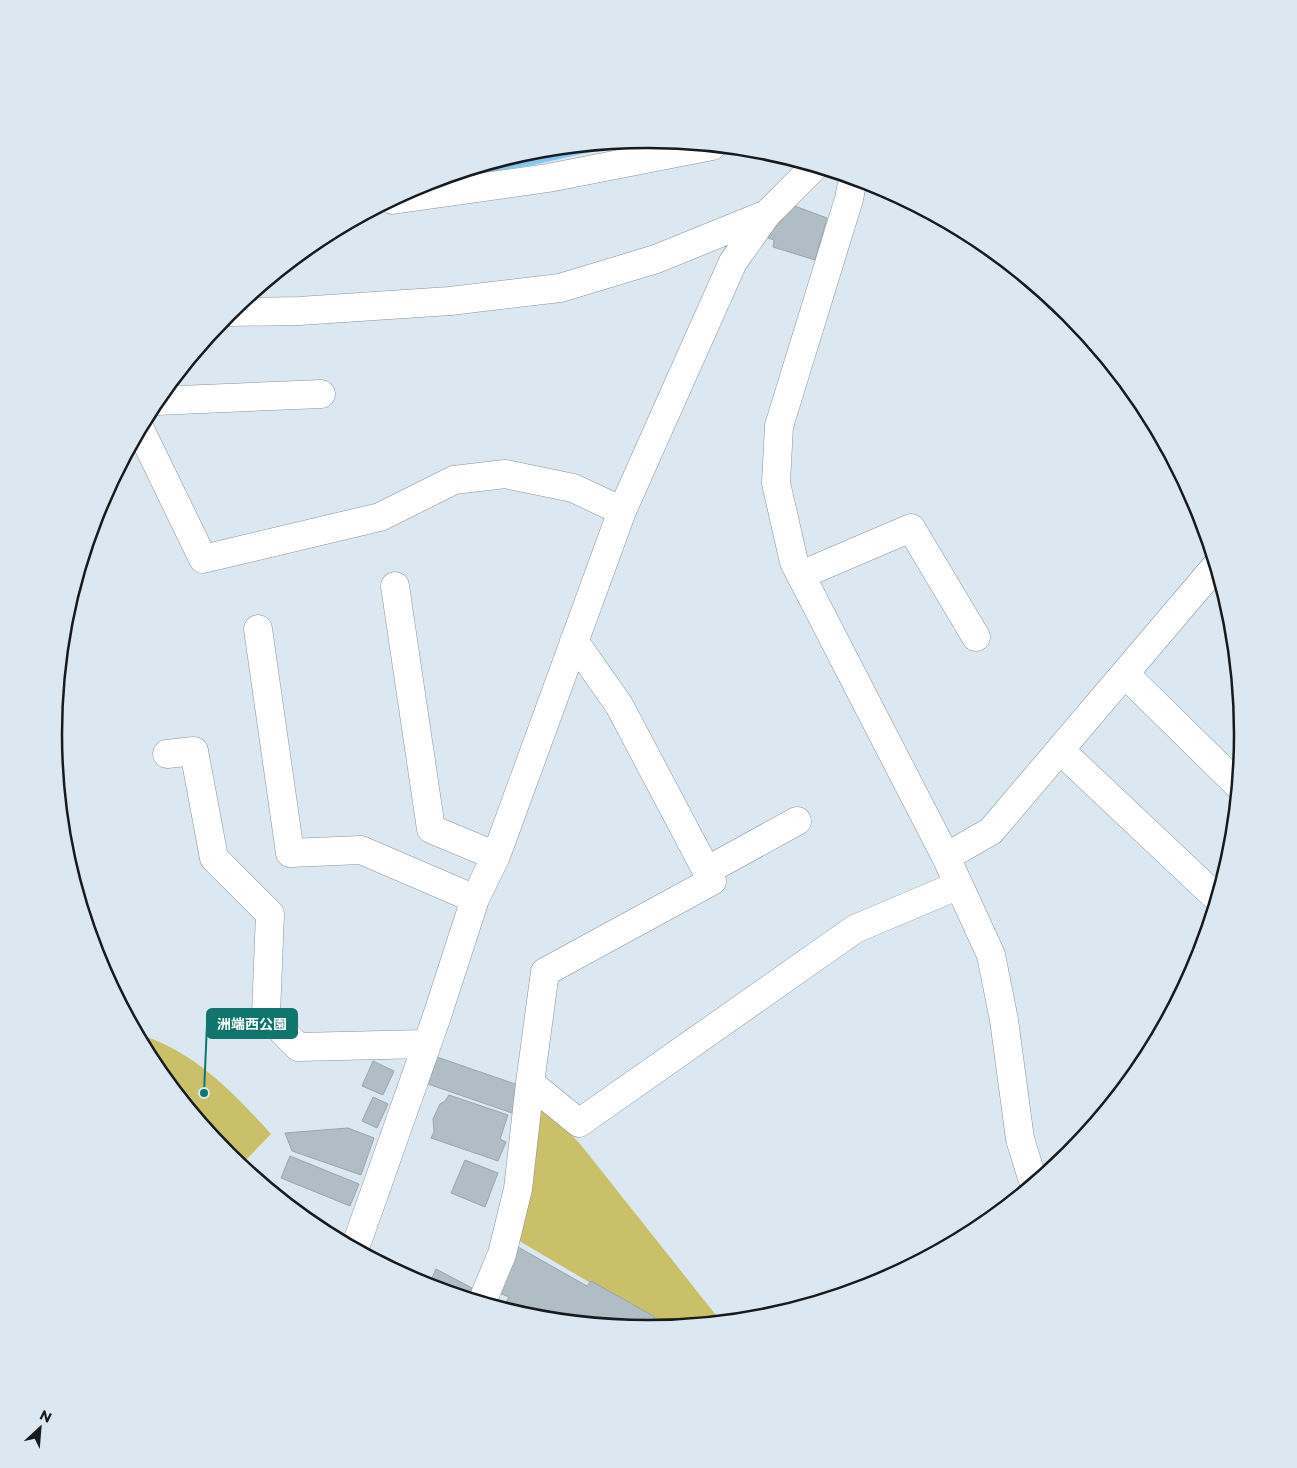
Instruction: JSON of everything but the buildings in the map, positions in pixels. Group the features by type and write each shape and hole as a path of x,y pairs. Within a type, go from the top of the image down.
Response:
{"street":[{"path":"415,197 548,178 693,150"},
{"path":"356,1242 475,899 496,856 622,511 733,262 767,214 810,171"},
{"path":"852,185 849,199 779,426 776,483 794,562 946,857 991,955 1004,1020 1020,1140 1032,1177"},
{"path":"242,312 299,311 450,301 560,288 656,259 767,214"},
{"path":"167,401 321,394"},
{"path":"143,437 202,559 380,517 454,480 505,474 573,488 622,511"},
{"path":"801,575 912,528 976,637"},
{"path":"946,857 991,831 1061,751 1211,571"},
{"path":"394,586 431,829 496,856"},
{"path":"258,629 290,853 361,850 475,899"},
{"path":"484,1296 502,1254 518,1189 545,972 712,881 619,705 574,641"},
{"path":"1126,674 1232,779"},
{"path":"166,754 194,751 214,858 270,914 266,1014 298,1047 425,1044"},
{"path":"1061,751 1212,894"},
{"path":"706,871 797,821"},
{"path":"530,1083 579,1123 855,929 959,886"}],"shaded area":[{"path":"147,1038 176,1050 211,1074 271,1134 246,1160 208,1120 184,1091"},
{"path":"538,1108 552,1114 581,1145 717,1316 653,1320 516,1239"}],"water":[{"path":"597,150 533,165 475,174 534,159"}],"place":[{"name":"洲端西公園","path":"204,1093"}]}
